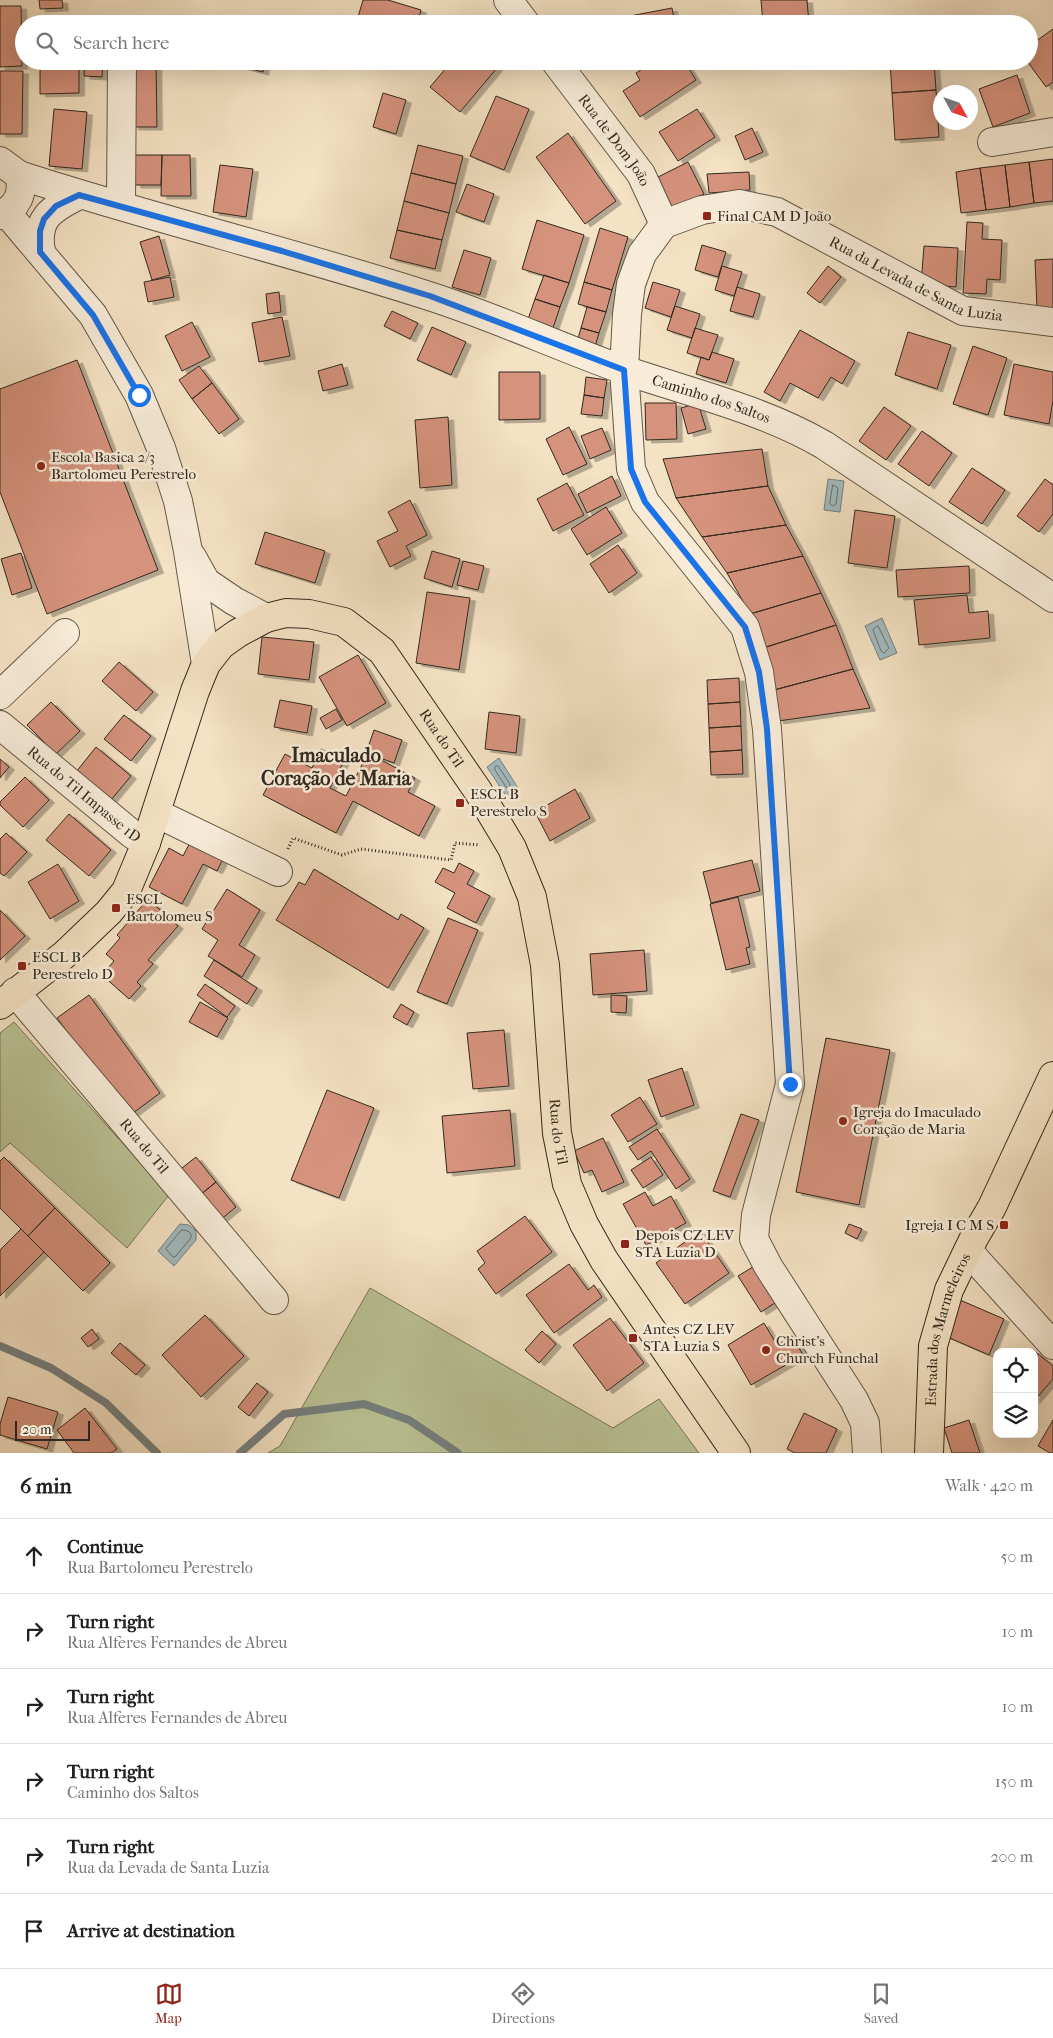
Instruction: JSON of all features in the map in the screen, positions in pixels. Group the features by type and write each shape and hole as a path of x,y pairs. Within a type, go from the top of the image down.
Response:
{"main road":[{"name":"Rua do Til","path":"7,999 64,955 109,912 126,891 146,843 195,691 206,664 221,645 238,633 266,618 286,613 309,614 344,622 382,652 478,791 512,848 532,898 545,965 557,1133 567,1184 584,1224 604,1260 736,1453"},
{"name":"Estrada dos Marmeleiros","path":"929,1453 933,1346 949,1290 992,1207 1053,1076"}],"street":[{"path":"508,0 519,15"},
{"path":"121,206 122,70"},
{"name":"Rua de Dom João","path":"562,70 641,174 664,224"},
{"path":"992,142 1053,132"},
{"path":"10,168 22,192 16,203 3,213 40,252 93,315 139,395 161,448 172,483 188,551 206,664"},
{"name":"Caminho dos Saltos","path":"10,168 79,195 282,251 430,296 624,370 723,402 805,434 1053,598"},
{"path":"40,252 40,231 44,219 56,206 79,195"},
{"name":"Rua da Levada de Santa Luzia","path":"664,224 702,210 738,204 777,212 963,311 1053,322"},
{"path":"664,224 642,254 631,284 627,314 624,370 631,469 645,502 745,627 759,672 767,729 790,1084 756,1215 754,1239 768,1266 854,1400 864,1423 867,1453"},
{"path":"188,551 206,582 234,602 266,618"},
{"path":"0,695 65,633"},
{"name":"Rua do Til Impasse 1D","path":"0,725 132,834 146,843"},
{"path":"156,813 278,872"},
{"name":"Rua do Til","path":"7,999 274,1300"},
{"path":"968,1251 1053,1345"}],"path":[{"path":"278,872 293,838 342,855 360,849 451,860 455,843 485,845"}],"green space":[{"path":"14,1022 169,1195 127,1248 10,1143 0,1152 0,1033"},
{"path":"370,1288 613,1428 659,1399 699,1453 268,1453 280,1446"}],"water":[{"path":"828,479 844,481 840,512 824,510"},
{"path":"882,618 897,653 880,660 865,626"},
{"path":"499,758 518,788 506,796 487,767"},
{"path":"180,1224 189,1225 196,1231 196,1240 174,1266 158,1251"}],"building":[{"path":"39,0 62,0 63,8 40,9"},
{"path":"363,0 388,0 421,10 420,15 359,15"},
{"path":"761,0 807,0 808,15 762,15"},
{"path":"0,6 21,6 21,15 15,15 15,66 0,67"},
{"path":"672,8 673,15 635,15"},
{"path":"1053,29 1053,82 1046,87 1034,70 1038,70 1038,40"},
{"path":"40,70 79,70 79,93 40,94"},
{"path":"84,70 102,70 102,77 84,76"},
{"path":"133,70 156,70 157,127 133,127"},
{"path":"444,70 495,70 460,112 430,87"},
{"path":"641,70 690,70 696,80 640,117 623,91 640,80 636,73"},
{"path":"891,70 935,70 936,85 933,85 933,90 892,93"},
{"path":"0,71 23,71 22,134 0,134"},
{"path":"1017,75 1030,113 993,127 979,89"},
{"path":"933,90 933,130 939,130 939,137 895,140 892,93"},
{"path":"383,93 406,100 396,134 373,127"},
{"path":"496,96 529,109 504,170 470,156"},
{"path":"54,109 87,112 82,169 49,166"},
{"path":"697,109 715,137 678,161 659,132"},
{"path":"752,128 763,152 745,160 735,136"},
{"path":"568,133 616,201 585,224 536,157"},
{"path":"418,145 463,156 456,184 411,173"},
{"path":"135,155 162,155 161,185 135,185"},
{"path":"162,155 190,155 191,196 161,196"},
{"path":"1053,159 1053,201 1034,203 1029,162"},
{"path":"688,162 704,194 673,209 658,177"},
{"path":"1029,162 1034,203 1010,207 1005,165"},
{"path":"220,165 253,169 246,217 213,212"},
{"path":"1005,165 1010,207 986,210 980,168"},
{"path":"980,168 986,210 961,213 956,172"},
{"path":"749,172 750,190 709,193 707,174"},
{"path":"411,173 456,184 449,213 404,201"},
{"path":"467,184 494,194 484,222 456,212"},
{"path":"404,201 449,213 442,240 397,230"},
{"path":"537,220 584,235 569,283 522,269"},
{"path":"967,222 983,223 982,239 1002,240 1000,280 987,279 986,294 963,293"},
{"path":"600,228 628,237 612,290 584,282"},
{"path":"397,230 442,240 435,269 390,258"},
{"path":"159,236 170,275 152,280 140,242"},
{"path":"702,245 726,252 718,277 695,270"},
{"path":"924,246 958,248 956,287 921,284"},
{"path":"464,250 491,258 480,295 452,287"},
{"path":"1053,259 1053,309 1037,309 1035,260"},
{"path":"722,266 742,272 734,296 715,290"},
{"path":"828,266 841,277 820,303 807,293"},
{"path":"544,275 569,283 560,307 535,299"},
{"path":"170,277 174,297 148,302 144,282"},
{"path":"584,282 612,290 606,312 578,304"},
{"path":"653,282 680,290 671,317 645,308"},
{"path":"737,287 760,294 753,317 730,311"},
{"path":"279,292 281,312 268,314 266,294"},
{"path":"535,299 560,307 552,331 527,322"},
{"path":"675,306 700,314 692,338 667,330"},
{"path":"587,307 606,312 599,333 581,328"},
{"path":"392,311 418,323 410,339 384,326"},
{"path":"282,317 290,356 259,362 252,323"},
{"path":"192,322 210,357 182,371 165,336"},
{"path":"432,327 466,342 451,375 417,360"},
{"path":"581,328 599,333 593,354 575,349"},
{"path":"695,328 718,335 709,360 687,353"},
{"path":"800,330 855,361 842,384 831,377 818,398 790,383 780,401 764,392"},
{"path":"908,332 951,345 937,389 895,375"},
{"path":"973,346 1007,358 988,415 953,404"},
{"path":"712,352 734,359 726,383 696,374 701,357 709,360"},
{"path":"77,360 158,570 47,614 0,492 0,389"},
{"path":"342,364 348,385 323,391 318,371"},
{"path":"1014,364 1053,372 1053,401 1049,424 1004,415"},
{"path":"199,366 212,383 192,399 179,380"},
{"path":"499,372 540,372 540,419 499,420"},
{"path":"586,377 607,380 604,398 584,395"},
{"path":"212,383 239,419 219,434 192,399"},
{"path":"584,395 604,398 602,416 581,414"},
{"path":"645,403 676,403 677,439 646,440"},
{"path":"698,403 706,429 688,434 681,408"},
{"path":"884,407 911,426 886,460 859,441"},
{"path":"448,417 452,485 420,488 415,420"},
{"path":"569,427 587,464 563,475 546,439"},
{"path":"602,428 611,450 590,459 581,436"},
{"path":"922,431 952,453 929,486 898,464"},
{"path":"762,449 768,486 676,498 663,459"},
{"path":"972,468 1005,490 982,524 949,502"},
{"path":"612,476 621,496 587,513 578,494"},
{"path":"1045,479 1053,485 1053,514 1039,532 1017,516"},
{"path":"567,483 584,515 553,531 537,499"},
{"path":"768,486 786,525 702,537 676,498"},
{"path":"410,500 427,535 406,546 411,556 390,567 377,541 398,531 388,512"},
{"path":"606,507 622,533 587,555 571,529"},
{"path":"855,510 895,516 887,568 848,563"},
{"path":"786,525 803,556 727,573 702,537"},
{"path":"265,532 325,551 315,583 255,564"},
{"path":"618,545 637,573 609,593 590,564"},
{"path":"432,551 460,559 452,587 424,578"},
{"path":"21,553 32,588 12,595 1,559"},
{"path":"803,556 821,593 750,614 727,573"},
{"path":"463,561 484,566 478,590 457,585"},
{"path":"969,566 970,593 898,597 896,570"},
{"path":"427,592 470,598 459,670 416,663"},
{"path":"821,593 836,625 763,648 750,614"},
{"path":"967,595 969,613 988,611 990,638 919,645 914,600"},
{"path":"836,625 853,669 774,690 763,648"},
{"path":"262,637 314,642 309,680 258,674"},
{"path":"358,655 386,703 347,726 319,677"},
{"path":"119,662 153,692 136,711 102,681"},
{"path":"853,669 870,708 778,721 774,690"},
{"path":"739,678 740,702 708,704 707,680"},
{"path":"280,700 312,706 307,733 274,727"},
{"path":"51,702 80,731 56,754 27,725"},
{"path":"740,702 741,726 709,728 708,704"},
{"path":"336,709 342,720 326,729 320,718"},
{"path":"489,712 520,716 516,753 485,749"},
{"path":"124,715 151,736 131,761 104,739"},
{"path":"741,726 742,750 710,752 709,728"},
{"path":"374,730 402,740 394,763 366,753"},
{"path":"96,747 131,776 111,800 76,772"},
{"path":"321,749 344,761 330,788 346,796 368,753 415,778 408,792 435,806 419,836 353,801 336,833 263,795 285,754 312,768"},
{"path":"742,750 743,774 711,775 710,752"},
{"path":"0,759 9,767 0,778"},
{"path":"25,777 49,800 23,827 0,805 0,802"},
{"path":"575,789 590,818 550,841 535,812"},
{"path":"69,814 111,850 89,876 46,840"},
{"path":"6,833 27,852 4,876 0,873 0,839"},
{"path":"195,833 228,849 217,871 203,864 182,904 149,887 169,848 183,856"},
{"path":"752,860 760,891 711,903 703,872"},
{"path":"459,863 474,871 467,884 490,896 476,923 447,908 455,893 435,882 443,868 454,873"},
{"path":"58,864 79,901 50,919 28,882"},
{"path":"314,869 398,920 401,914 424,928 388,988 276,920 299,882 305,885"},
{"path":"227,889 260,910 239,945 255,955 242,977 208,956 218,940 202,929"},
{"path":"738,897 750,947 746,948 750,964 726,970 710,904"},
{"path":"148,899 178,926 148,960 153,964 137,982 141,986 129,999 102,975 114,961 106,954 120,938 117,935"},
{"path":"0,910 25,936 0,960"},
{"path":"448,918 478,930 447,1004 417,992"},
{"path":"644,950 647,991 593,995 590,954"},
{"path":"214,960 257,988 247,1004 204,976"},
{"path":"205,984 235,1006 227,1017 197,995"},
{"path":"89,995 160,1093 129,1116 57,1018"},
{"path":"611,995 627,996 626,1013 611,1012"},
{"path":"200,1002 228,1018 217,1037 189,1022"},
{"path":"401,1004 414,1012 407,1025 393,1017"},
{"path":"504,1030 509,1086 473,1089 467,1033"},
{"name":"Igreja do Imaculado Coração de Maria","path":"826,1038 890,1050 859,1205 796,1192"},
{"path":"682,1068 694,1105 661,1117 648,1080"},
{"path":"327,1090 374,1108 339,1198 291,1180"},
{"path":"640,1097 657,1124 628,1142 611,1115"},
{"path":"510,1110 515,1166 447,1173 442,1116"},
{"path":"741,1114 759,1120 730,1197 713,1191"},
{"path":"657,1129 690,1179 676,1189 651,1151 638,1160 629,1147"},
{"path":"603,1138 624,1182 602,1192 592,1170 584,1173 574,1151"},
{"path":"4,1157 55,1208 28,1236 0,1208 0,1161"},
{"path":"196,1157 216,1182 194,1200 173,1175"},
{"path":"651,1157 663,1175 643,1188 631,1170"},
{"path":"216,1182 236,1207 214,1225 194,1200"},
{"path":"645,1192 653,1206 671,1196 686,1223 646,1245 623,1204"},
{"path":"55,1208 110,1263 83,1291 28,1236"},
{"path":"525,1216 552,1252 496,1294 478,1269 485,1263 477,1251"},
{"path":"849,1224 862,1229 857,1239 845,1233"},
{"path":"21,1229 44,1252 0,1296 0,1250"},
{"path":"700,1231 729,1273 685,1304 656,1263"},
{"path":"569,1264 588,1290 594,1285 602,1297 554,1333 526,1295"},
{"path":"756,1265 778,1301 761,1312 738,1276"},
{"path":"960,1300 1004,1319 989,1355 945,1336"},
{"path":"205,1315 244,1356 201,1397 162,1355"},
{"path":"610,1318 644,1363 607,1391 573,1345"},
{"name":"Christ's Church Funchal","path":"764,1323 777,1345 792,1336 803,1355 751,1385 728,1345"},
{"path":"92,1329 99,1339 88,1347 81,1338"},
{"path":"542,1331 556,1344 539,1363 525,1350"},
{"path":"120,1343 145,1365 136,1375 111,1353"},
{"path":"1038,1354 1053,1366 1053,1379 1038,1396"},
{"path":"257,1383 268,1392 249,1416 238,1407"},
{"path":"8,1397 58,1412 47,1449 0,1435 0,1424"},
{"path":"85,1408 117,1449 111,1453 74,1453 57,1430"},
{"path":"804,1413 837,1429 826,1453 795,1453 787,1449"},
{"path":"969,1420 980,1453 952,1453 944,1428"},
{"path":"1053,1420 1053,1453 1050,1453 1038,1446"}],"waterway":[{"path":"0,1346 51,1368 106,1403 157,1453"},
{"path":"240,1453 284,1414 364,1404 409,1420 458,1453"}],"place":[{"name":"Final CAM D João","path":"707,216"},
{"name":"Escola Basica 2/3 Bartolomeu Perestrelo","path":"41,466"},
{"name":"ESCL B Perestrelo S","path":"460,803"},
{"name":"ESCL Bartolomeu S","path":"116,908"},
{"name":"ESCL B Perestrelo D","path":"22,966"},
{"name":"Igreja do Imaculado Coração de Maria","path":"843,1121"},
{"name":"Igreja I C M S","path":"1004,1225"},
{"name":"Depois CZ LEV STA Luzia D","path":"625,1244"},
{"name":"Antes CZ LEV STA Luzia S","path":"633,1338"},
{"name":"Christ's Church Funchal","path":"766,1350"}],"district":[{"name":"Imaculado Coração de Maria","path":"336,766"}],"route":[{"path":"139,395 93,315 40,252 40,231 44,219 56,206 79,195 282,251 430,296 624,370 631,469 645,502 745,627 759,672 767,729 790,1084"}]}
